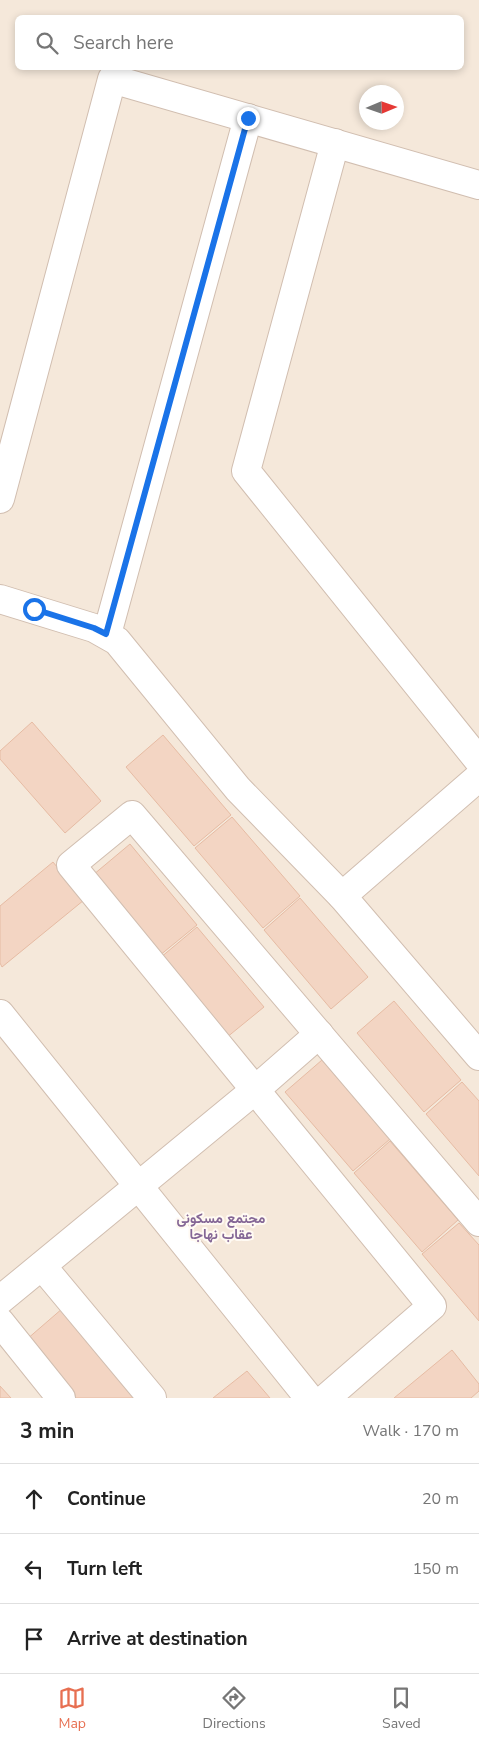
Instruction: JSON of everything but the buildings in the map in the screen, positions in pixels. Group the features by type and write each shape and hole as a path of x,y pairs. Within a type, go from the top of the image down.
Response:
{"street":[{"path":"0,499 112,79 479,184"},
{"path":"106,634 248,118"},
{"path":"335,143 246,471 479,761"},
{"path":"0,600 94,628 118,640 238,789 342,896 479,1056"},
{"path":"342,896 479,777"},
{"path":"326,1398 432,1306 71,865 132,815 479,1222"},
{"path":"0,1014 309,1398"},
{"path":"0,1300 255,1090 319,1034"},
{"path":"42,1266 152,1398"},
{"path":"0,1322 61,1398"}],"shaded area":[{"path":"0,0 479,0 479,1398 0,1398"}],"district":[{"name":"مجتمع مسکونی عقاب نهاجا","path":"221,1226"}],"route":[{"path":"34,609 94,628 106,634 248,118"}]}
